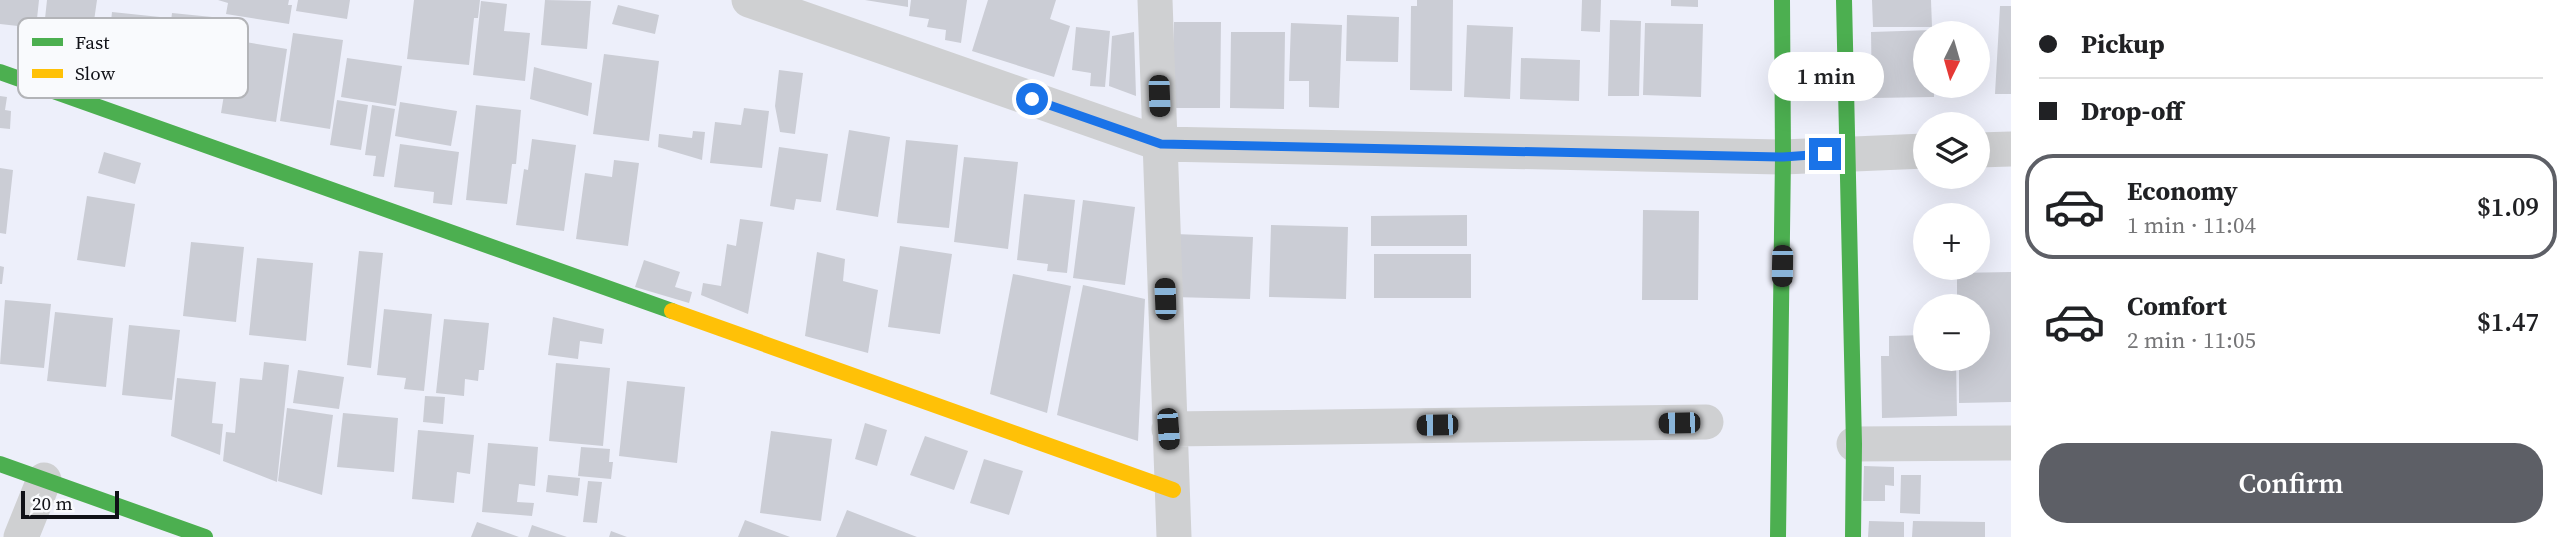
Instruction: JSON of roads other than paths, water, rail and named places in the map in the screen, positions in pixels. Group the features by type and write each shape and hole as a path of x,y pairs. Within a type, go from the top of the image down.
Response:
{"street":[{"path":"749,0 1161,144 1783,157 1913,151"},
{"path":"1155,0 1168,429 1174,537"},
{"path":"1778,537 1783,157 1782,0"},
{"path":"1844,0 1854,444 1853,537"},
{"path":"0,72 18,78"},
{"path":"73,98 1173,490"},
{"path":"1990,150 2011,149"},
{"path":"1168,429 1706,422"},
{"path":"1854,444 2011,443"},
{"path":"0,464 205,537"},
{"path":"21,537 44,480"}]}
